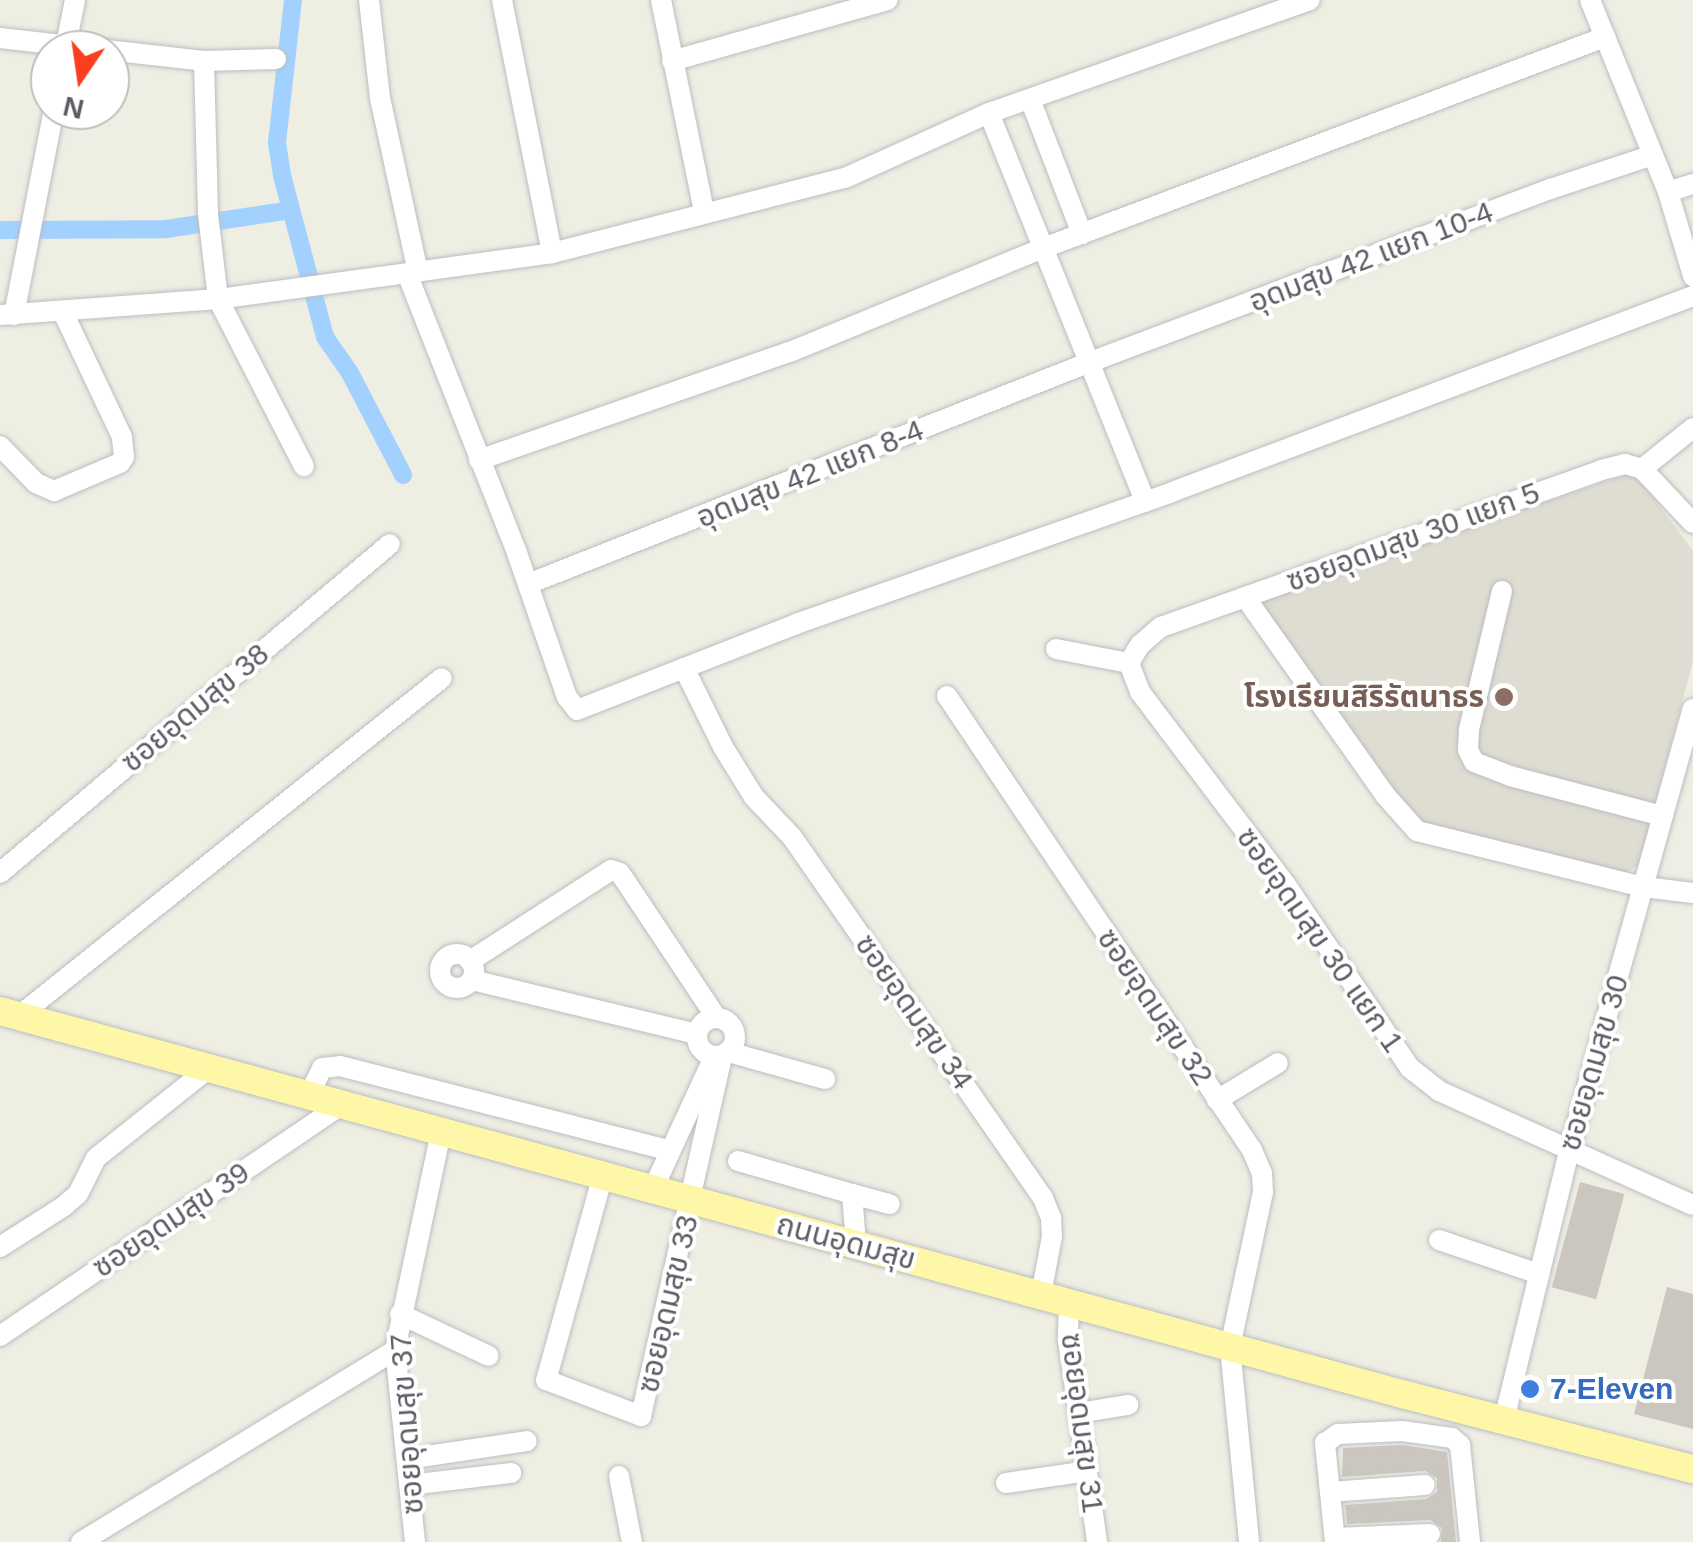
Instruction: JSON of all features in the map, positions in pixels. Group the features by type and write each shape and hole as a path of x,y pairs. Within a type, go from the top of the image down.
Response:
{"main road":[{"name":"ถนนอุดมสุข","path":"10,1014 1406,1395 1693,1469"}],"street":[{"path":"69,30 75,0"},
{"path":"368,0 380,98 413,274 567,696 577,710 1693,296"},
{"path":"502,0 552,253"},
{"path":"660,0 704,212"},
{"path":"672,61 888,0"},
{"path":"50,130 28,252 5,320 218,299 552,253 845,178 989,113 1310,0"},
{"path":"1590,0 1668,192 1693,276"},
{"path":"479,460 790,352 1041,249 1605,37"},
{"path":"0,38 30,42"},
{"path":"130,53 204,61 276,58"},
{"path":"204,61 209,224 218,299 304,466"},
{"path":"1030,99 1082,234"},
{"path":"989,113 1145,502"},
{"name":"อุดมสุข 42 แยก 10-4","path":"1090,362 1550,189 1654,155"},
{"path":"1668,192 1693,184"},
{"path":"0,446 36,483 54,492 120,464 124,457 122,437 63,312"},
{"name":"อุดมสุข 42 แยก 8-4","path":"528,584 1090,362"},
{"path":"1693,428 1642,469 1693,522"},
{"name":"ซอยอุดมสุข 30 แยก 5","path":"1130,663 1140,645 1162,628 1600,470 1624,464 1642,469"},
{"name":"ซอยอุดมสุข 38","path":"0,872 390,544"},
{"path":"1502,591 1469,730 1468,750 1474,762 1510,776 1662,816"},
{"path":"1245,597 1385,795 1417,831 1644,886 1693,893"},
{"path":"1056,649 1130,663"},
{"name":"ซอยอุดมสุข 30 แยก 1","path":"1130,663 1140,692 1286,885 1410,1068 1439,1090 1693,1206"},
{"name":"ซอยอุดมสุข 34","path":"684,668 723,748 754,797 803,853 1042,1198 1051,1218 1052,1236 1041,1295"},
{"path":"10,1014 442,678"},
{"name":"ซอยอุดมสุข 32","path":"947,696 1252,1150 1262,1173 1263,1192 1230,1347 1248,1542"},
{"name":"ซอยอุดมสุข 30","path":"1504,1420 1568,1152 1693,710"},
{"path":"697,1034 471,970 611,870 620,873 716,1018"},
{"path":"653,1189 670,1151 722,1055 736,1033 728,1022 716,1018 703,1022 697,1034 699,1046 722,1055 825,1079"},
{"path":"692,1200 722,1055"},
{"path":"1216,1100 1278,1063"},
{"path":"309,1095 322,1068 340,1066 670,1151"},
{"path":"0,1247 64,1206 78,1194 96,1158 209,1068"},
{"name":"ซอยอุดมสุข 39","path":"0,1336 343,1104"},
{"name":"ซอยอุดมสุข 37","path":"416,1542 396,1350 400,1314 441,1131"},
{"path":"738,1161 890,1204"},
{"name":"ซอยอุดมสุข 33","path":"602,1176 546,1380 641,1416 692,1200"},
{"path":"852,1194 856,1244"},
{"path":"1439,1240 1539,1274"},
{"name":"ซอยอุดมสุข 31","path":"1069,1303 1068,1340 1097,1542"},
{"path":"400,1314 488,1356"},
{"path":"81,1542 396,1350"},
{"path":"1402,1431 1406,1395"},
{"path":"1078,1413 1128,1405"},
{"path":"1466,1410 1473,1542"},
{"path":"1430,1534 1335,1540 1325,1443 1330,1437 1402,1431 1452,1438 1460,1445 1473,1542"},
{"path":"407,1459 527,1442"},
{"path":"1006,1484 1086,1471"},
{"path":"410,1485 512,1473"},
{"path":"619,1476 632,1542"},
{"path":"1330,1492 1425,1485"}],"shaded area":[{"name":"โรงเรียนสิริรัตนาธร","path":"1634,472 1693,551 1693,661 1639,864 1626,874 1418,825 1260,605 1265,597"}],"building":[{"path":"1580,1182 1624,1194 1596,1299 1552,1287"},
{"path":"1667,1287 1693,1294 1693,1429 1634,1414"},
{"path":"1403,1445 1447,1452 1456,1542 1441,1542 1442,1528 1430,1520 1347,1524 1345,1505 1426,1499 1437,1492 1437,1478 1425,1471 1342,1477 1343,1448"}],"waterway":[{"path":"293,0 277,143 283,179 325,337 350,373 403,475"},
{"path":"0,230 166,229 291,210"}],"place":[{"name":"โรงเรียนสิริรัตนาธร","path":"1504,697"},
{"name":"7-Eleven","path":"1530,1389"}]}
